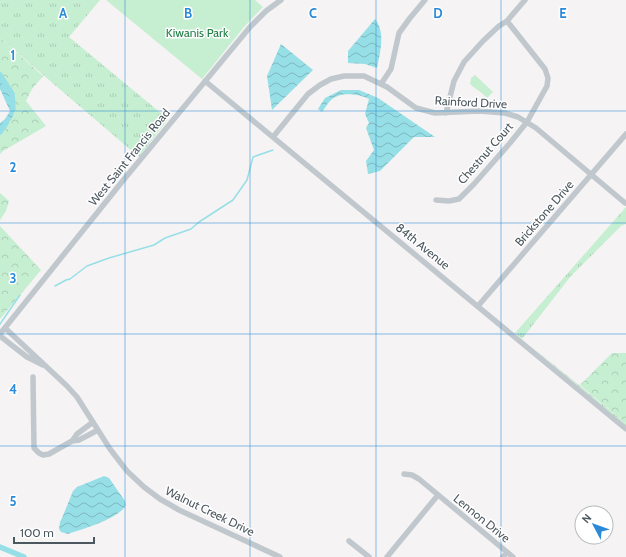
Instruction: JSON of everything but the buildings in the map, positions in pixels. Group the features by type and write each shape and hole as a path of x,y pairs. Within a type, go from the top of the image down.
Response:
{"street":[{"name":"West Saint Francis Road","path":"0,335 108,199 250,27 266,11 281,0"},
{"path":"381,84 391,69 399,33 425,0"},
{"path":"446,113 454,81 464,62 482,41 507,21 526,0"},
{"name":"Chestnut Court","path":"436,200 449,201 459,199 474,184 527,122 547,86 548,78 545,69 507,21"},
{"name":"Rainford Drive","path":"273,137 308,94 320,85 331,79 344,76 364,76 388,87 416,108 435,113 479,111 505,113 518,117 527,122 625,203"},
{"name":"84th Avenue","path":"205,81 626,429"},
{"name":"Brickstone Drive","path":"478,306 626,134"},
{"name":"Walnut Creek Drive","path":"5,328 77,397 110,449 127,471 144,487 178,510 280,557"},
{"name":"Walnut Creek Drive","path":"0,335 27,357 45,366"},
{"path":"33,378 34,448 39,453 43,455 49,454 72,441 80,440 98,430"},
{"path":"72,441 77,434 93,422"},
{"name":"Lennon Drive","path":"404,474 419,479 505,555 513,557"},
{"path":"387,557 438,496"},
{"path":"349,541 369,557"}],"green space":[{"path":"0,0 100,0 69,37 168,119 139,157 0,38"},
{"name":"Kiwanis Park","path":"106,0 255,0 263,7 244,27 202,79"},
{"path":"0,38 43,76 32,89 26,101 46,126 0,154 0,131 13,117 11,97 0,78"},
{"path":"475,75 493,92 487,98 470,84 471,78"},
{"path":"0,193 9,201 6,211 0,220"},
{"path":"626,207 626,224 621,226 570,277 522,339 515,333"},
{"path":"0,226 41,270 0,319"},
{"path":"526,343 626,423 626,426"},
{"path":"612,353 626,353 626,423 580,385"}],"water":[{"path":"375,19 381,36 381,49 377,68 365,64 348,63 348,51"},
{"path":"281,44 313,70 272,110 267,76"},
{"path":"0,78 12,100 14,112 8,124 0,131 0,123 5,119 10,111 0,89"},
{"path":"341,90 359,90 378,98 435,137 414,137 380,171 368,174 366,161 374,150 366,128 369,123 365,114 369,99 349,94 334,98 322,112 318,109 325,98"},
{"path":"104,476 109,478 125,501 126,505 116,515 100,523 68,534 61,532 59,529 60,522 73,491 77,487"}],"waterway":[{"path":"0,75 12,94 13,109"},
{"path":"0,132 6,123"},
{"path":"55,286 70,279 87,266 154,245 165,238 191,229 199,222 233,200 247,180 253,157 273,150"},
{"path":"0,324 20,295"},
{"path":"0,547 24,557"}]}
